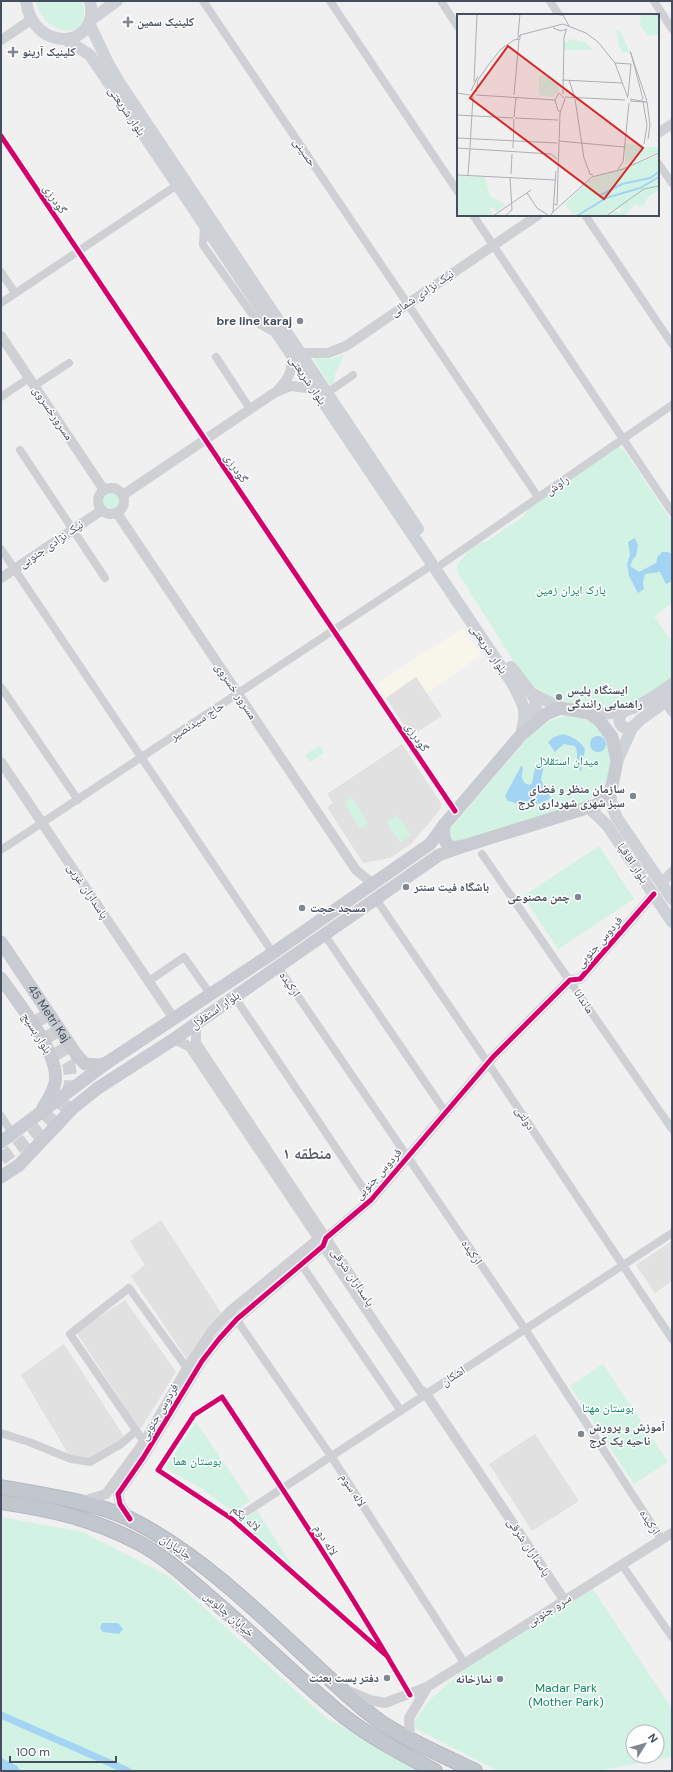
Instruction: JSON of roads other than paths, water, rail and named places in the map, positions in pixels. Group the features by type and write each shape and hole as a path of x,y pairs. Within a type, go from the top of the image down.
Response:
{"highway":[{"name":"جانبازان","path":"1,1487 77,1502 104,1509 130,1519 188,1555 242,1598 340,1688"},
{"name":"خیابان چالوس","path":"1,1502 57,1511 84,1519 111,1529 141,1544 177,1569 335,1710 371,1736 435,1771"},
{"path":"230,1615 242,1598"},
{"path":"340,1688 379,1720 410,1739 475,1771"}],"main road":[{"path":"26,1 32,19"},
{"name":"بلوار شریعتی","path":"90,1 90,21 99,46 119,82 296,354 314,389 518,678 531,693 561,708"},
{"path":"65,39 78,34 90,21 116,1"},
{"name":"بلوار شریعتی","path":"32,19 39,28 50,37 65,39 90,55 278,335 296,354 328,393 512,683 525,710"},
{"path":"90,55 88,47 93,44 99,46"},
{"path":"668,700 640,720 632,728 617,761 610,792 599,803 589,808 464,846 453,848 447,845 444,838 444,825 521,735 546,714 561,708 608,714 624,711 645,703 672,684"},
{"path":"521,735 525,720 525,710 530,712 536,708 535,699 531,693"},
{"path":"624,711 620,715 619,721 621,726 626,729 632,728"},
{"path":"589,712 600,721 612,738 617,761"},
{"name":"بلوار اقاقیا","path":"610,792 612,807 617,818 672,899"},
{"name":"بلوار اقاقیا","path":"589,808 607,825 672,922"},
{"name":"بلوار استقلال","path":"1,1142 108,1062 273,953 430,844 444,825"},
{"name":"بلوار استقلال","path":"1,1177 19,1165 69,1112 93,1092 171,1041 200,1019 278,967 439,855 464,846"},
{"name":"45 Metri Kaj","path":"1,942 36,1012 85,1064 98,1065 108,1062"},
{"path":"1,958 36,1012"},
{"name":"بلوار بسیج","path":"1,978 36,1012 46,1046 52,1057 55,1071 55,1083 40,1114"}],"street":[{"name":"حسینی","path":"203,1 538,497"},
{"path":"330,1 457,191"},
{"path":"441,1 457,25"},
{"path":"550,1 558,14"},
{"path":"654,1 672,29"},
{"path":"1,40 32,19"},
{"path":"659,132 672,124"},
{"name":"گودرزی","path":"1,136 455,811"},
{"path":"659,164 672,184"},
{"path":"1,303 177,185"},
{"path":"474,216 672,512"},
{"name":"نیک نژادی شمالی","path":"296,354 328,353 338,350 536,216"},
{"path":"586,216 672,344"},
{"path":"1,272 15,294"},
{"name":"مسرورخسروی","path":"1,336 104,490"},
{"path":"122,495 274,393 284,384 291,371 296,354"},
{"path":"216,357 250,409"},
{"path":"1,397 69,363"},
{"path":"328,393 353,375"},
{"path":"274,393 291,386 314,389"},
{"name":"راوش","path":"437,564 672,405"},
{"path":"20,450 74,529 105,578"},
{"path":"115,489 122,495 124,504 117,513 109,514 102,510 98,500 104,490 115,489"},
{"name":"نیک نژادی جنوبی","path":"1,578 102,510"},
{"name":"مسرور خسروی","path":"117,513 356,870"},
{"path":"1,549 273,953"},
{"name":"حاج سیدنصیر","path":"1,850 333,630 437,564"},
{"path":"1,688 78,800"},
{"path":"668,700 672,713"},
{"name":"پاسداران غربی","path":"1,762 174,1019"},
{"name":"ماندانا","path":"482,854 672,1129"},
{"path":"356,870 373,884"},
{"path":"356,870 360,893"},
{"path":"661,884 672,872"},
{"name":"فردوس جنوبی","path":"130,1519 120,1504 118,1494 143,1458 202,1361 219,1338 237,1319 322,1241 371,1200 488,1063 570,980 580,980 654,894"},
{"name":"دولتی","path":"376,898 672,1339"},
{"path":"324,934 446,1113"},
{"path":"149,981 184,957 210,995"},
{"name":"ارکیده","path":"278,967 525,1329 662,1540"},
{"path":"234,996 371,1200"},
{"path":"171,1041 179,1041 193,1045 196,1029 200,1019"},
{"name":"پاسداران شرقی","path":"193,1045 420,1390 426,1394 565,1601"},
{"path":"1,1116 12,1134"},
{"name":"اشکان","path":"234,1520 672,1233"},
{"path":"300,1261 401,1411"},
{"name":"فردوس جنوبی","path":"77,1502 106,1494 144,1442 187,1368 211,1332 230,1311 300,1261"},
{"path":"144,1442 70,1334 129,1288 187,1368"},
{"name":"لاله سوم","path":"230,1311 332,1456 464,1664"},
{"name":"لاله دوم","path":"222,1397 282,1488 388,1657 410,1695"},
{"name":"لاله یکم","path":"222,1397 194,1415 158,1470 194,1492 234,1520 388,1657"},
{"path":"1,1433 29,1442 71,1460 90,1462 121,1444 136,1431"},
{"name":"سرو جنوبی","path":"340,1688 370,1700 385,1703 410,1695 427,1687 672,1533"},
{"path":"622,1565 672,1636"},
{"path":"410,1739 409,1718 427,1687"}],"water":[{"path":"635,538 638,546 636,556 630,566 639,572 656,563 658,556 662,552 668,552 672,554 672,581 666,584 660,572 645,574 643,583 644,589 638,593 629,576 627,564 630,555 628,542"},
{"path":"563,734 576,739 585,749 581,772 577,764 577,752 575,746 564,744 555,752 548,742 554,737"},
{"path":"598,736 605,741 606,744 601,751 598,752 591,747 590,744 595,737"},
{"path":"536,763 544,764 541,780 551,798 540,803 530,805 508,801 505,796 521,766 523,767 523,780 529,785 532,783"},
{"path":"102,1623 118,1623 123,1629 119,1634 103,1632 100,1628"}],"waterway":[{"path":"1,1715 128,1771"},
{"path":"1,1765 13,1771"}],"tunnel":[{"path":"1,1159 30,1137 50,1119 58,1110 70,1086 69,1065 35,1010"}],"place":[{"name":"کلینیک سمین","path":"128,22"},
{"name":"کلینیک آرینو","path":"13,52"},
{"name":"bre line karaj","path":"300,321"},
{"name":"ایستگاه پلیس راهنمایی رانندگی","path":"559,697"},
{"name":"سازمان منظر و فضای سبز شهری شهرداری کرج","path":"633,796"},
{"name":"باشگاه فیت سنتر","path":"406,887"},
{"name":"چمن مصنوعی","path":"578,897"},
{"name":"مسجد حجت","path":"302,908"},
{"name":"آموزش و پرورش ناحیه یک کرج","path":"581,1434"},
{"name":"دفتر پست بعثت","path":"387,1678"},
{"name":"نمازخانه","path":"500,1679"}],"district":[{"name":"منطقه ۱","path":"307,1153"}],"park label":[{"name":"پارک ایران زمین","path":"571,590"},
{"name":"میدان استقلال","path":"567,761"},
{"name":"بوستان مهتا","path":"608,1408"},
{"name":"بوستان هما","path":"197,1461"},
{"name":"Madar Park (Mother Park)","path":"566,1695"}]}
